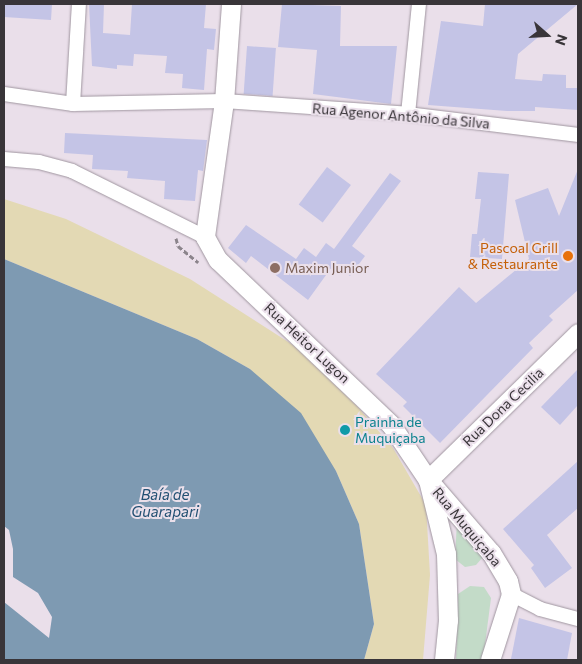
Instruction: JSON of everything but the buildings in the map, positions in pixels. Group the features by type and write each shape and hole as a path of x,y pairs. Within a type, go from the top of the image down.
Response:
{"street":[{"path":"73,104 79,4"},
{"path":"4,159 38,162 72,171 205,237 224,101 231,4"},
{"path":"408,114 419,4"},
{"path":"4,94 73,104 224,101"},
{"name":"Rua Agenor Antônio da Silva","path":"224,101 408,114 578,135"},
{"name":"Rua Heitor Lugon","path":"205,237 218,260 391,425 428,480 446,554 448,620 444,660"},
{"name":"Rua Dona Cecilia","path":"428,480 578,333"},
{"name":"Rua Muquiçaba","path":"428,480 492,553 502,568 511,594"},
{"path":"490,660 511,594 548,612 578,620"}],"path":[{"path":"173,232 178,246 204,267"}],"green space":[{"path":"457,521 483,557 476,565 465,567 455,559"},
{"path":"470,586 484,587 491,598 483,660 456,660 458,594"}],"sand":[{"name":"Prainha de Muquiçaba","path":"4,199 66,219 190,279 293,345 357,406 393,448 426,505 430,575 423,660 364,660 374,624 359,524 336,471 250,369 197,339 4,259"}],"water":[{"name":"Baía de Guarapari","path":"4,259 197,339 250,369 301,413 336,471 359,524 374,624 364,660 4,660 4,602 49,638 52,617 38,593 13,577 13,549 9,530 4,526"}],"place":[{"name":"Pascoal Grill & Restaurante","path":"568,256"},
{"name":"Maxim Junior","path":"275,268"},
{"name":"Prainha de Muquiçaba","path":"345,430"}]}
